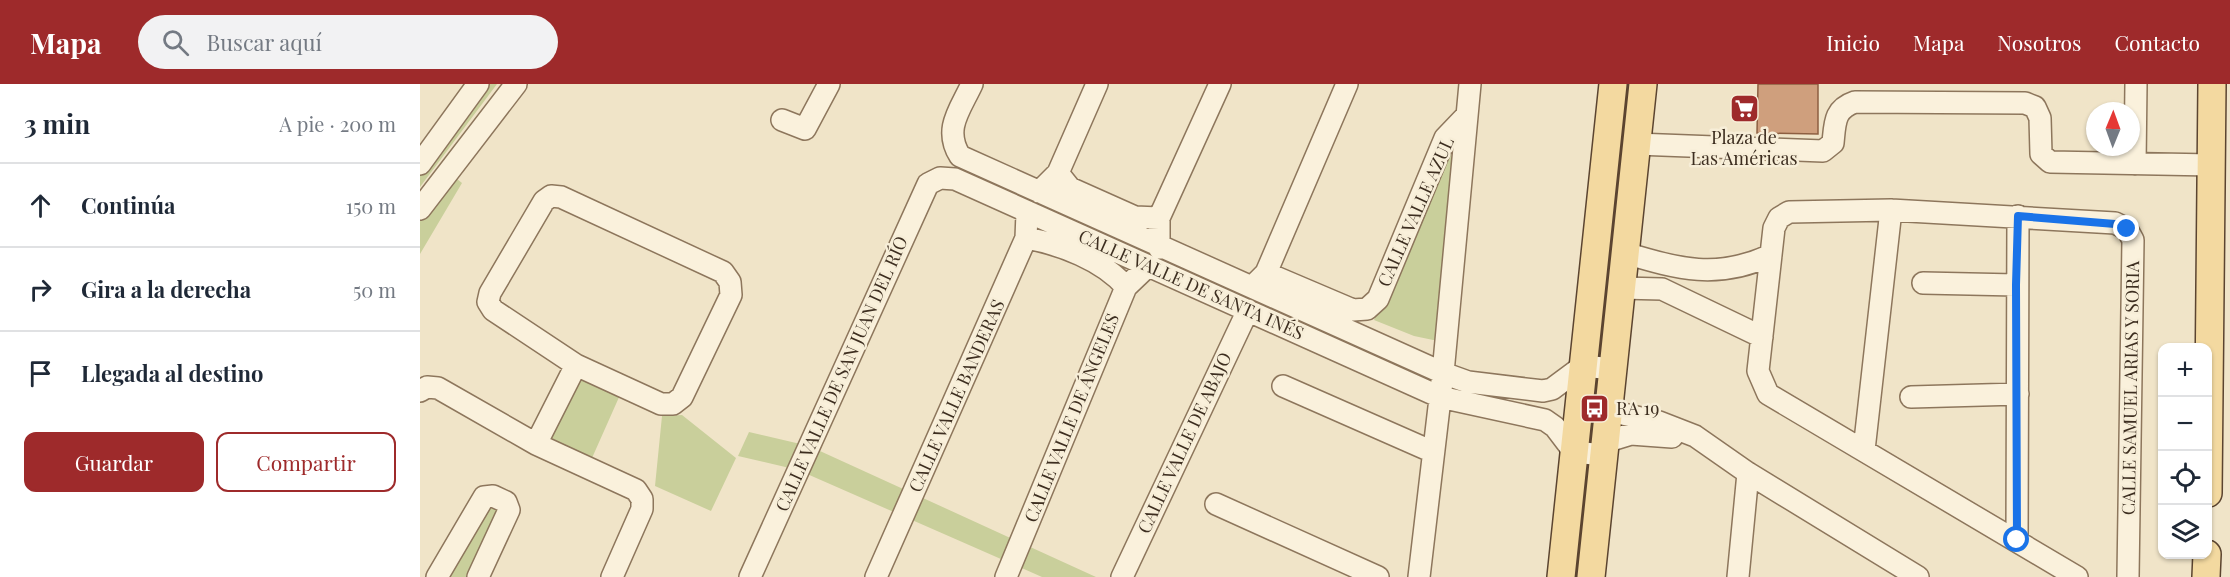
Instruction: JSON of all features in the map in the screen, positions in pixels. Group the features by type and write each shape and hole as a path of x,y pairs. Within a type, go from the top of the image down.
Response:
{"main road":[{"path":"1561,577 1612,84"},
{"path":"1591,577 1642,84"},
{"path":"2209,451 2212,84"},
{"path":"2206,577 2207,559"}],"street":[{"path":"447,129 464,84"},
{"path":"420,164 478,84"},
{"path":"420,209 516,84"},
{"path":"782,120 805,129 829,84"},
{"name":"CALLE VALLE DE SANTA INÉS","path":"972,84 952,127 952,143 960,156 1039,192 1090,228"},
{"path":"1039,192 1058,173 1097,84"},
{"path":"1154,257 1159,218 1220,84"},
{"path":"1259,280 1347,84"},
{"path":"1419,577 1443,374 1470,84"},
{"path":"2134,164 2136,84"},
{"path":"1636,144 1823,151 1833,143 1835,117 1842,106 1855,102 2025,103 2035,107 2040,118 2041,154 2050,162 2212,165"},
{"name":"CALLE VALLE AZUL","path":"1259,280 1353,310 1366,309 1378,299 1445,138 1467,115"},
{"path":"1058,173 1070,188 1135,217 1159,218"},
{"name":"CALLE VALLE DE SANTA INÉS","path":"940,178 955,179 1028,213 1090,228 1154,257 1248,310 1440,397 1536,417 1555,427 1574,452"},
{"name":"CALLE VALLE DE SAN JUAN DEL RÍO","path":"750,577 928,184 940,178"},
{"path":"551,196 561,197 723,272 730,282 731,295 682,397 673,404 661,404 576,365 493,309 488,302 490,293 544,201 551,196"},
{"path":"1864,450 1891,210"},
{"name":"CALLE SAMUEL ARIAS Y SORIA","path":"2077,577 1768,394 1758,371 1774,228 1779,218 1789,212 1891,210 2018,216 2115,224 2127,229 2133,240 2128,577"},
{"name":"CALLE VALLE BANDERAS","path":"876,577 1026,238 1028,213"},
{"path":"2017,540 2018,216"},
{"path":"1026,238 1048,242 1113,272 1126,287"},
{"path":"1625,253 1664,264 1709,271 1751,264 1771,255"},
{"name":"CALLE VALLE DE SANTA INÉS","path":"1154,257 1259,280 1443,374 1468,382 1534,392 1552,389 1583,366"},
{"name":"CALLE VALLE DE ÁNGELES","path":"1005,577 1126,287 1154,257"},
{"path":"1923,283 2016,285"},
{"path":"1622,288 1662,289 1762,337"},
{"name":"CALLE VALLE DE ABAJO","path":"1122,577 1248,310"},
{"path":"536,444 576,365"},
{"path":"1583,366 1613,369"},
{"path":"1283,386 1433,452"},
{"path":"420,391 427,387 438,388 536,444 636,490 642,499 642,509 612,577"},
{"path":"1911,397 2018,394"},
{"path":"1609,411 1678,428 1918,577"},
{"path":"1574,452 1604,449 1631,434 1644,433 1675,438 1710,448"},
{"path":"1738,577 1748,473"},
{"path":"437,577 484,496 493,496 506,502 509,510 478,577"},
{"path":"1216,504 1378,577"}],"green space":[{"path":"484,84 497,84 420,187 420,169"},
{"path":"1622,84 1632,84 1605,350 1595,349"},
{"path":"1452,151 1438,341 1414,336 1374,320"},
{"path":"452,175 462,183 420,254 420,217"},
{"path":"587,379 620,395 592,458 548,439 578,382"},
{"path":"682,415 736,458 711,511 655,486 662,416"},
{"path":"749,432 809,446 1096,577 1042,577 798,470 738,456"},
{"path":"1582,477 1592,478 1581,577 1572,577"},
{"path":"489,505 499,510 468,577 448,577"}],"building":[{"path":"1758,84 1818,84 1818,134 1757,133"}],"place":[{"name":"Plaza de Las Américas","path":"1744,109"},
{"name":"RA 19","path":"1595,409"}],"route":[{"path":"2017,540 2018,216 2115,224 2127,229"}]}
